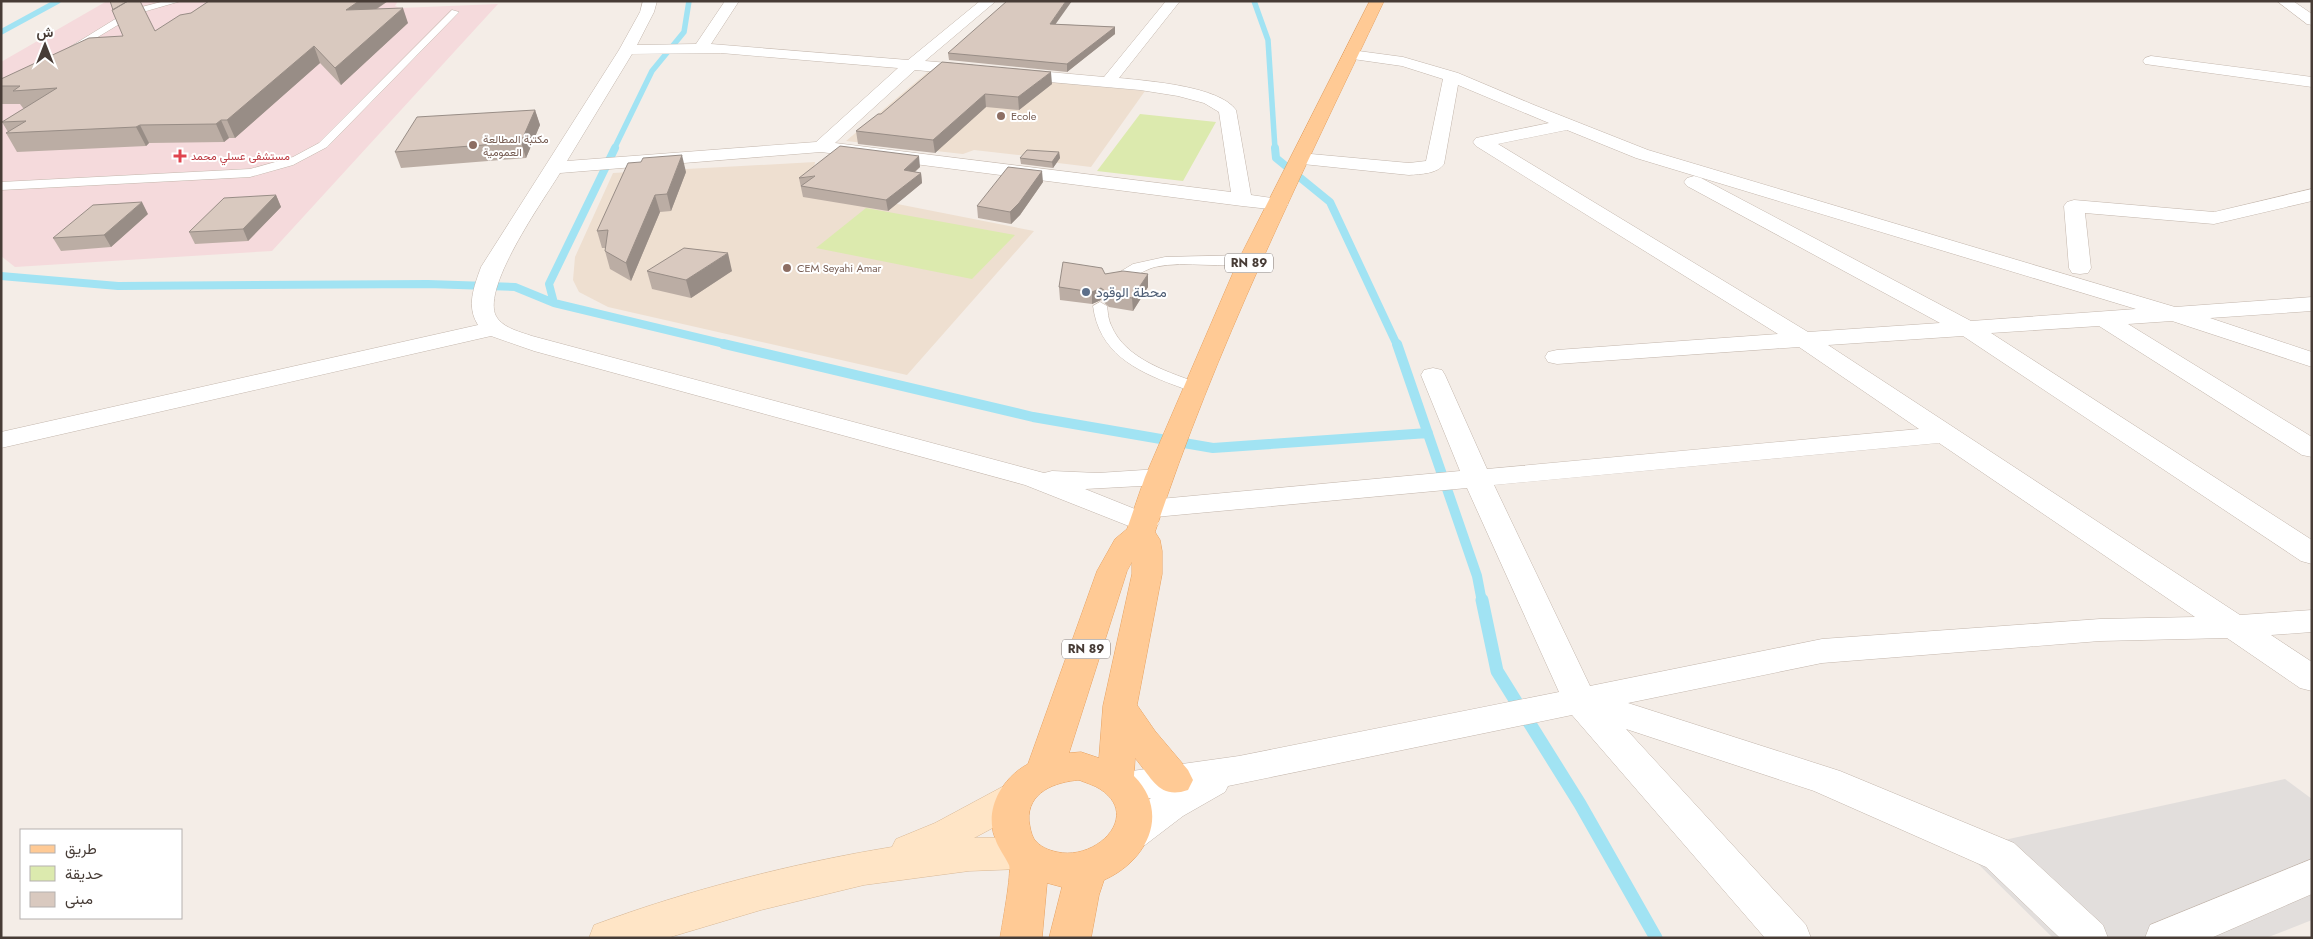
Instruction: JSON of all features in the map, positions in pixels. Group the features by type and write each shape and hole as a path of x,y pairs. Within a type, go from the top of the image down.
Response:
{"main road":[{"name":"RN 89","path":"1043,773 1056,740 1112,571 1126,546 1144,521 1250,259 1377,1"},
{"name":"RN 89","path":"1120,783 1120,706 1147,574 1144,521"},
{"path":"1120,706 1142,741 1175,780"},
{"path":"1081,766 1099,770 1120,783 1133,802 1136,817 1132,834 1125,845 1103,863 1089,868 1068,871 1048,868 1026,856 1011,836 1008,816 1015,798 1027,784 1043,773 1081,766"},
{"path":"1021,938 1026,856"},
{"path":"1070,938 1079,895 1089,868"}],"street":[{"path":"650,1 627,50 492,267 484,287 482,315 493,329 533,344 1035,479 1144,521 1477,478 1945,434"},
{"path":"701,48 732,1"},
{"path":"821,147 912,64 989,1"},
{"path":"1108,82 1173,1"},
{"path":"2284,1 2312,21"},
{"path":"627,50 701,48 776,52 1108,82 1178,91 1210,99 1227,110 1242,200"},
{"path":"1351,55 1403,62 1452,76 1642,154 2175,314 2312,360"},
{"path":"2151,61 2312,82"},
{"path":"1300,159 1410,169 1425,168 1435,164 1452,76"},
{"path":"1568,125 1482,142 1804,340 2312,679"},
{"path":"552,168 821,147 1278,204"},
{"path":"1642,154 1967,328 2312,554"},
{"path":"2080,268 2074,206 2214,218 2312,196"},
{"path":"1557,357 2312,304"},
{"path":"2104,318 2312,448"},
{"path":"1,440 493,329"},
{"path":"1434,375 1477,478 1580,701 1791,938"},
{"path":"1035,479 1098,481 1160,478"},
{"path":"1120,783 1175,780 1239,770 1822,651 2100,630 2232,627 2312,621"},
{"path":"1580,701 1827,781 2000,856 2088,938"},
{"path":"1132,834 1150,817 1176,800 1239,770"},
{"path":"874,866 948,834 1015,798"},
{"path":"610,938 715,904 874,866 949,855 1026,856"},
{"path":"2165,938 2312,876"}],"lane":[{"path":"58,57 132,12 177,1"},
{"path":"1,186 250,173 283,165 308,155 324,145 455,12"},
{"path":"1110,282 1138,267 1165,261 1200,258 1250,259"},
{"path":"1100,306 1103,325 1115,343 1135,361 1163,376 1198,388"}],"shaded area":[{"name":"مستشفى عسلي محمد","path":"107,1 398,1 395,6 400,8 498,4 272,251 15,267 1,256 1,62"},
{"name":"Ecole","path":"929,71 1145,91 1091,167 1033,160 1028,156 974,150 963,154 846,141"},
{"name":"CEM Seyahi Amar","path":"815,162 811,187 1034,231 907,375 608,307 579,292 573,280 575,257 613,173"},
{"path":"2285,779 2312,799 2312,920 2266,938 2053,938 1963,849"}],"green space":[{"path":"1140,114 1216,122 1183,181 1097,171"},
{"path":"866,208 1015,235 972,279 816,248"}],"building":[{"path":"110,1 128,1 113,10"},
{"path":"128,1 140,1 155,31 180,15 191,13 209,1 359,1 346,10 403,8 335,68 314,46 227,120 221,120 216,124 140,125 136,127 6,133 26,121 2,122 57,88 13,91 20,86 1,86 1,79 89,38 123,36 112,10"},
{"path":"1007,1 1066,1 1050,24 1115,27 1067,64 948,53"},
{"path":"942,62 1051,72 1018,97 985,94 933,140 856,131 878,114 881,114"},
{"path":"535,110 521,142 395,152 417,117"},
{"path":"840,146 919,156 904,170 921,173 886,200 801,186 815,176 799,178"},
{"path":"1027,150 1059,152 1052,162 1020,158"},
{"path":"682,155 667,194 655,195 626,263 605,251 608,230 597,231 628,163 641,162 643,158"},
{"path":"1008,167 1042,171 1019,203 1010,212 977,206"},
{"path":"276,195 243,229 189,232 224,198"},
{"path":"142,202 104,235 53,238 93,205"},
{"path":"684,248 728,253 686,280 647,271"},
{"path":"1063,262 1102,268 1105,274 1123,271 1148,274 1132,298 1109,294 1101,288 1092,292 1059,287"}],"waterway":[{"path":"1,32 58,1"},
{"path":"614,149 652,71 684,32 689,1"},
{"path":"1254,1 1268,40 1275,149"},
{"path":"554,303 549,284 615,148"},
{"path":"1275,148 1276,158 1330,202 1397,345"},
{"path":"1,276 118,286 428,284 515,287 554,303"},
{"path":"554,303 729,345"},
{"path":"724,344 1033,417 1213,448 1428,433"},
{"path":"1397,344 1428,433"},
{"path":"1428,433 1477,576 1482,602"},
{"path":"1482,600 1497,671 1580,804 1656,938"}],"place":[{"name":"Ecole","path":"1001,116"},
{"name":"مكتبة المطالعة العمومية","path":"473,145"},
{"name":"مستشفى عسلي محمد","path":"180,156"},
{"name":"CEM Seyahi Amar","path":"787,268"},
{"name":"محطة الوقود","path":"1086,292"}]}
